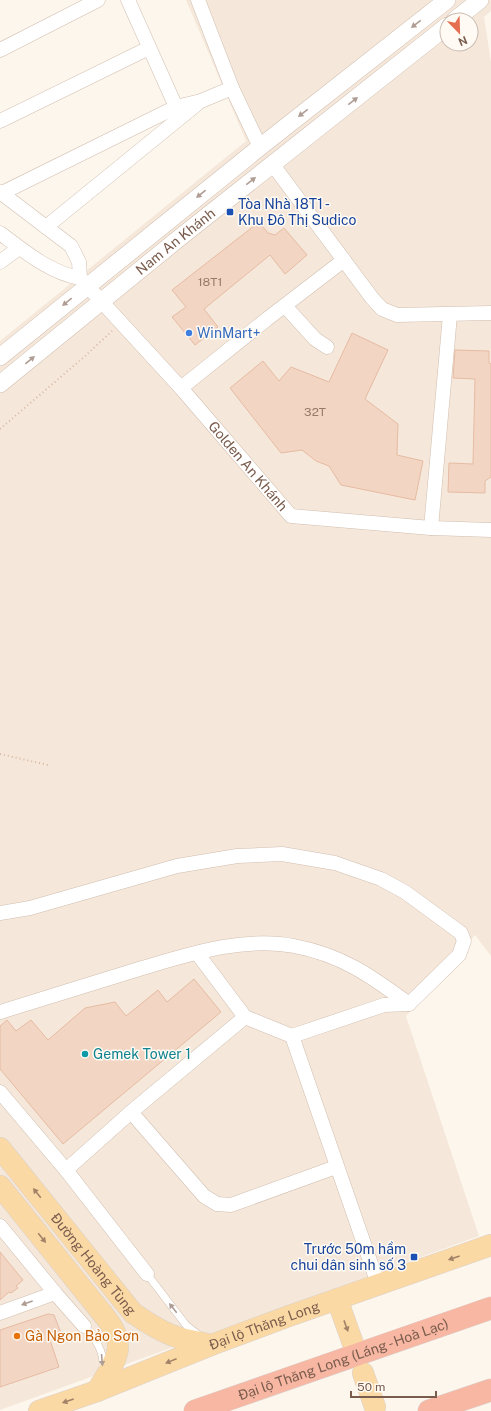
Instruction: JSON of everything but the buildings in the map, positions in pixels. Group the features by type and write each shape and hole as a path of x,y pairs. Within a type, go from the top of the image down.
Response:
{"highway":[{"name":"Đại lộ Thăng Long (Láng - Hoà Lạc)","path":"195,1411 491,1308"},
{"path":"429,1411 491,1390"}],"main road":[{"name":"Đường Hoàng Tùng","path":"0,1148 133,1312 149,1324 166,1333 180,1338 211,1344"},
{"name":"Đường Hoàng Tùng","path":"0,1186 106,1318 116,1333 118,1351 116,1359 97,1391"},
{"name":"Đại lộ Thăng Long","path":"39,1411 97,1391 211,1344 491,1245"},
{"path":"337,1299 356,1352"},
{"path":"363,1373 375,1407"}],"street":[{"path":"0,50 98,0"},
{"path":"128,0 176,107"},
{"path":"198,0 232,88 260,147"},
{"name":"Nam An Khánh","path":"0,357 84,281 260,147 447,0"},
{"path":"464,12 480,0"},
{"name":"Nam An Khánh","path":"0,384 178,239 439,32"},
{"path":"0,121 149,48"},
{"path":"84,281 79,262 71,246 1,193 176,107 201,101 232,88"},
{"path":"46,226 201,101"},
{"path":"273,164 372,298 382,309 397,315 491,313"},
{"path":"0,233 19,248 51,268 67,276 84,281"},
{"path":"0,262 19,248"},
{"path":"181,388 344,260"},
{"name":"Golden An Khánh","path":"84,281 181,388 292,516 431,528 491,530"},
{"path":"285,306 314,339 327,347"},
{"path":"431,528 450,315"},
{"path":"0,913 30,908 177,866 237,856 282,854 335,863 381,879 405,892 461,933 464,941 459,955 409,1004 384,1005 292,1036 245,1017 197,953"},
{"path":"0,1012 68,990 197,953 246,945 271,944 293,946 312,950 350,964 409,1004"},
{"path":"66,1170 131,1112 245,1017"},
{"path":"292,1036 336,1167 378,1284"},
{"path":"0,1092 66,1170 149,1278"},
{"path":"131,1112 204,1196 217,1204 231,1205 336,1167"},
{"path":"0,1226 86,1329"},
{"path":"0,1313 55,1293"}],"lane":[{"path":"149,1278 186,1325 211,1344"},
{"path":"86,1329 99,1344 104,1359 97,1391"}],"path":[{"path":"0,429 122,323"},
{"path":"0,754 48,765"}],"shaded area":[{"path":"186,0 491,0 491,11 484,17 491,62 491,956 475,935 406,1016 479,1236 0,1410 0,341 246,141"}],"place":[{"name":"Tòa Nhà 18T1 - Khu Đô Thị Sudico","path":"230,212"},
{"name":"WinMart+","path":"189,333"},
{"name":"Gemek Tower 1","path":"85,1054"},
{"name":"Trước 50m hầm chui dân sinh số 3","path":"414,1257"},
{"name":"Gà Ngon Bảo Sơn","path":"17,1336"}]}
